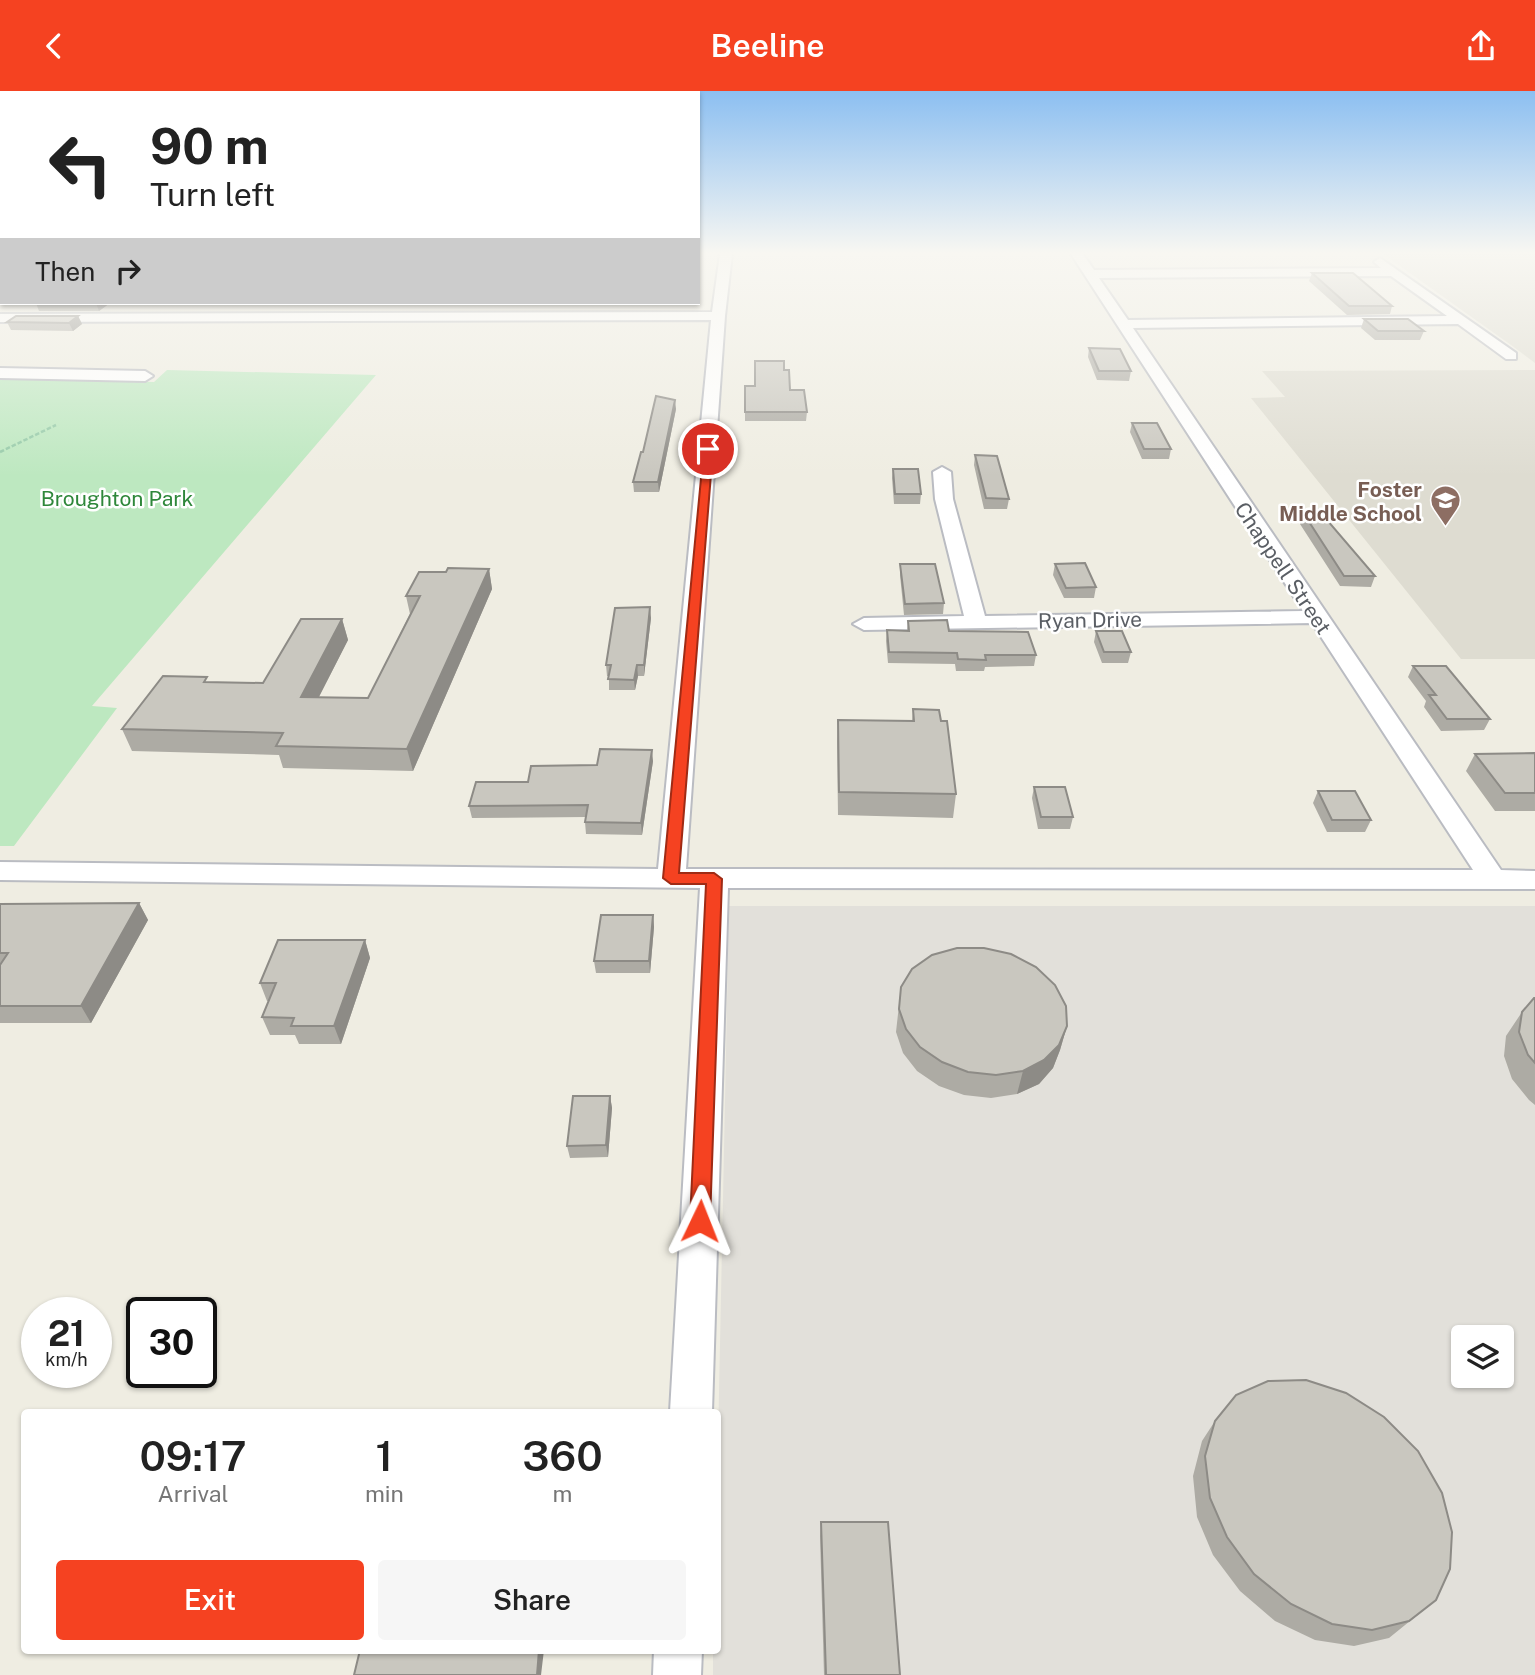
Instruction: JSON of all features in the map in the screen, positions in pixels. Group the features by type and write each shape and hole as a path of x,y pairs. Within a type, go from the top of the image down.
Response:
{"street":[{"path":"671,878 698,582 717,328"},
{"name":"Chappell Street","path":"1126,328 1315,617 1493,880"},
{"path":"1471,328 1511,356"},
{"path":"0,373 145,376"},
{"path":"942,473 944,499 976,622"},
{"name":"Ryan Drive","path":"864,624 1315,617"},
{"path":"0,871 714,879 1535,880"},
{"path":"691,1409 714,879"},
{"path":"677,1675 678,1654"}],"path":[{"path":"0,452 56,425"}],"shaded area":[{"path":"1487,328 1535,328 1535,363"},
{"name":"Foster Middle School","path":"1535,370 1535,659 1461,659 1251,398 1285,397 1262,371"},
{"path":"729,906 1535,906 1535,1675 713,1675 713,1654 721,1654 721,1409 719,1409"}],"green space":[{"name":"Broughton Park","path":"167,370 376,375 92,706 117,708 14,846 0,846 0,378 154,382"}],"building":[{"path":"1374,328 1420,328 1424,331 1378,331"},
{"path":"1089,348 1120,349 1131,371 1099,371"},
{"path":"755,361 784,361 784,370 789,370 790,390 804,390 807,412 745,412 745,386 755,386"},
{"path":"656,396 675,400 658,482 633,482 643,452"},
{"path":"1132,423 1157,423 1171,449 1144,449"},
{"path":"975,455 997,456 1009,499 986,498"},
{"path":"893,469 918,469 921,494 895,494"},
{"path":"1315,506 1375,576 1344,576 1304,514"},
{"path":"1085,563 1096,587 1066,588 1055,564"},
{"path":"900,564 935,564 944,603 905,604"},
{"path":"448,568 489,569 407,749 276,746 283,733 122,729 163,676 207,677 204,682 263,683 301,619 342,619 301,697 368,698 420,596 406,596 419,572 446,572"},
{"path":"650,607 644,665 637,665 634,680 608,679 611,665 606,665 615,608"},
{"path":"947,620 949,631 1028,632 1036,655 985,655 986,660 958,659 957,653 889,652 887,630 909,631 908,621"},
{"path":"1096,631 1122,631 1131,652 1104,652"},
{"path":"1413,666 1446,666 1490,719 1447,719 1429,695 1436,695"},
{"path":"913,709 939,710 941,721 947,721 956,794 839,792 838,720 914,721"},
{"path":"600,749 652,750 641,823 585,822 588,805 469,806 476,782 528,782 531,766 597,765"},
{"path":"1535,753 1535,793 1505,793 1475,754"},
{"path":"1034,787 1065,787 1073,817 1041,817"},
{"path":"1318,791 1355,791 1371,820 1332,820"},
{"path":"139,903 81,1006 0,1006 0,965 8,953 0,953 0,904"},
{"path":"601,915 653,915 649,961 594,961"},
{"path":"278,940 365,940 334,1026 291,1026 294,1018 262,1017 276,983 260,983"},
{"path":"957,948 984,948 1011,954 1036,967 1055,985 1066,1006 1067,1026 1059,1045 1044,1060 1023,1071 996,1075 968,1072 942,1062 920,1047 906,1029 899,1009 901,987 912,969 932,955"},
{"path":"1534,998 1535,1063 1528,1055 1519,1032 1522,1012"},
{"path":"573,1096 610,1096 606,1145 567,1146"},
{"path":"1306,1380 1346,1393 1384,1417 1418,1451 1442,1493 1452,1532 1450,1569 1436,1600 1409,1621 1372,1630 1332,1624 1291,1604 1254,1574 1227,1537 1210,1498 1205,1456 1215,1421 1236,1395 1268,1381"},
{"path":"821,1522 888,1522 900,1675 826,1675"},
{"path":"359,1654 539,1654 537,1675 354,1675"}],"place":[{"name":"Foster Middle School","path":"1445,528"}],"route":[{"path":"700,1221 714,879 671,878 708,449"}]}
